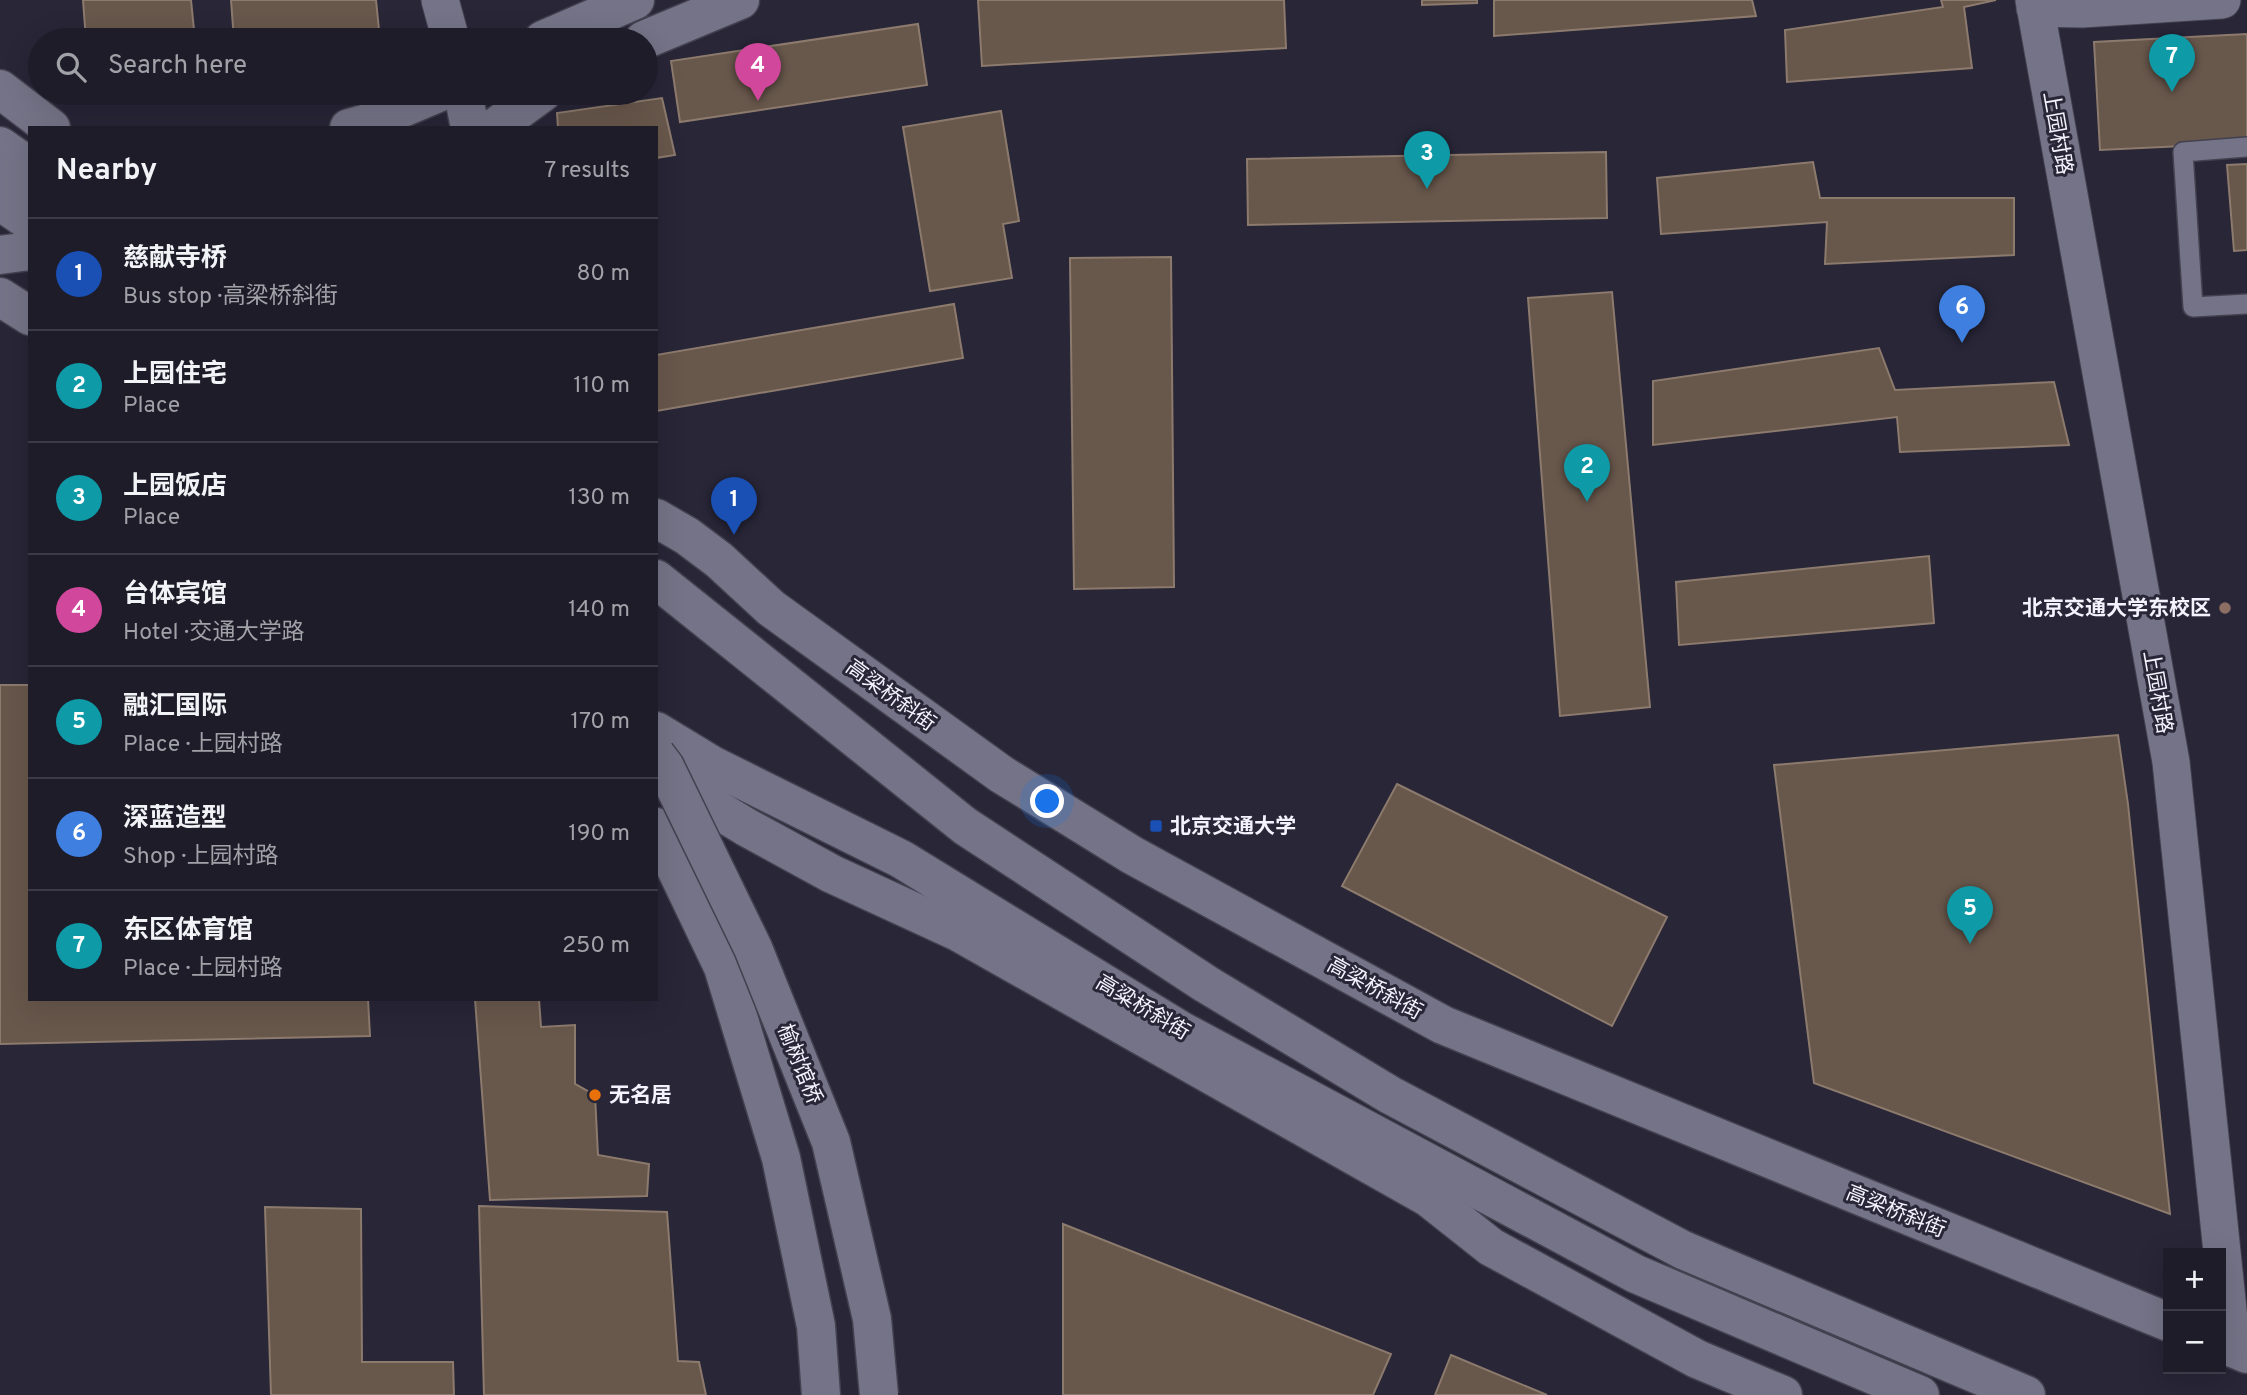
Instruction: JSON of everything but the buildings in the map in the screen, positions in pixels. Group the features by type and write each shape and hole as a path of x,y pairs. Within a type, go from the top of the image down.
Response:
{"main road":[{"path":"571,28 635,0"},
{"path":"658,34 740,0"},
{"path":"0,89 48,126"},
{"path":"358,126 411,105"},
{"path":"465,105 470,126"},
{"path":"497,126 526,105"},
{"path":"0,146 28,166"},
{"path":"0,188 28,186"},
{"path":"0,201 28,221"},
{"path":"0,255 28,251"},
{"path":"0,297 28,316"},
{"name":"高梁桥斜街","path":"658,519 687,536 719,560 771,608 1001,774 1132,855 1443,1026 2163,1320"},
{"path":"658,581 965,826 1206,984 1390,1095 1683,1250 2026,1395"},
{"name":"高粱桥斜街","path":"658,732 712,765 901,859 1180,1030 1636,1273"},
{"name":"榆树馆桥","path":"658,759 753,947 831,1142 872,1319 879,1395"},
{"path":"658,773 746,827 832,874 958,932 1429,1198 1491,1247 1697,1359 1783,1395"},
{"name":"榆树馆桥","path":"658,831 723,967 781,1158 816,1326 821,1395"},
{"path":"1636,1273 1697,1359"},
{"path":"1636,1273 1920,1395"}],"street":[{"path":"440,0 448,28"},
{"path":"2035,4 2082,9 2222,0"},
{"path":"2237,0 2247,1"},
{"name":"上园村路","path":"2035,4 2171,762 2233,1349"}],"lane":[{"path":"2247,147 2183,152 2193,307 2247,304"}],"place":[{"name":"东区体育馆","path":"2172,92"},
{"name":"台体宾馆","path":"758,101"},
{"name":"上园饭店","path":"1427,189"},
{"name":"深蓝造型","path":"1962,343"},
{"name":"上园住宅","path":"1587,502"},
{"name":"慈献寺桥","path":"734,535"},
{"name":"北京交通大学东校区","path":"2225,608"},
{"name":"北京交通大学","path":"1156,826"},
{"name":"融汇国际","path":"1970,944"},
{"name":"无名居","path":"595,1095"}]}
